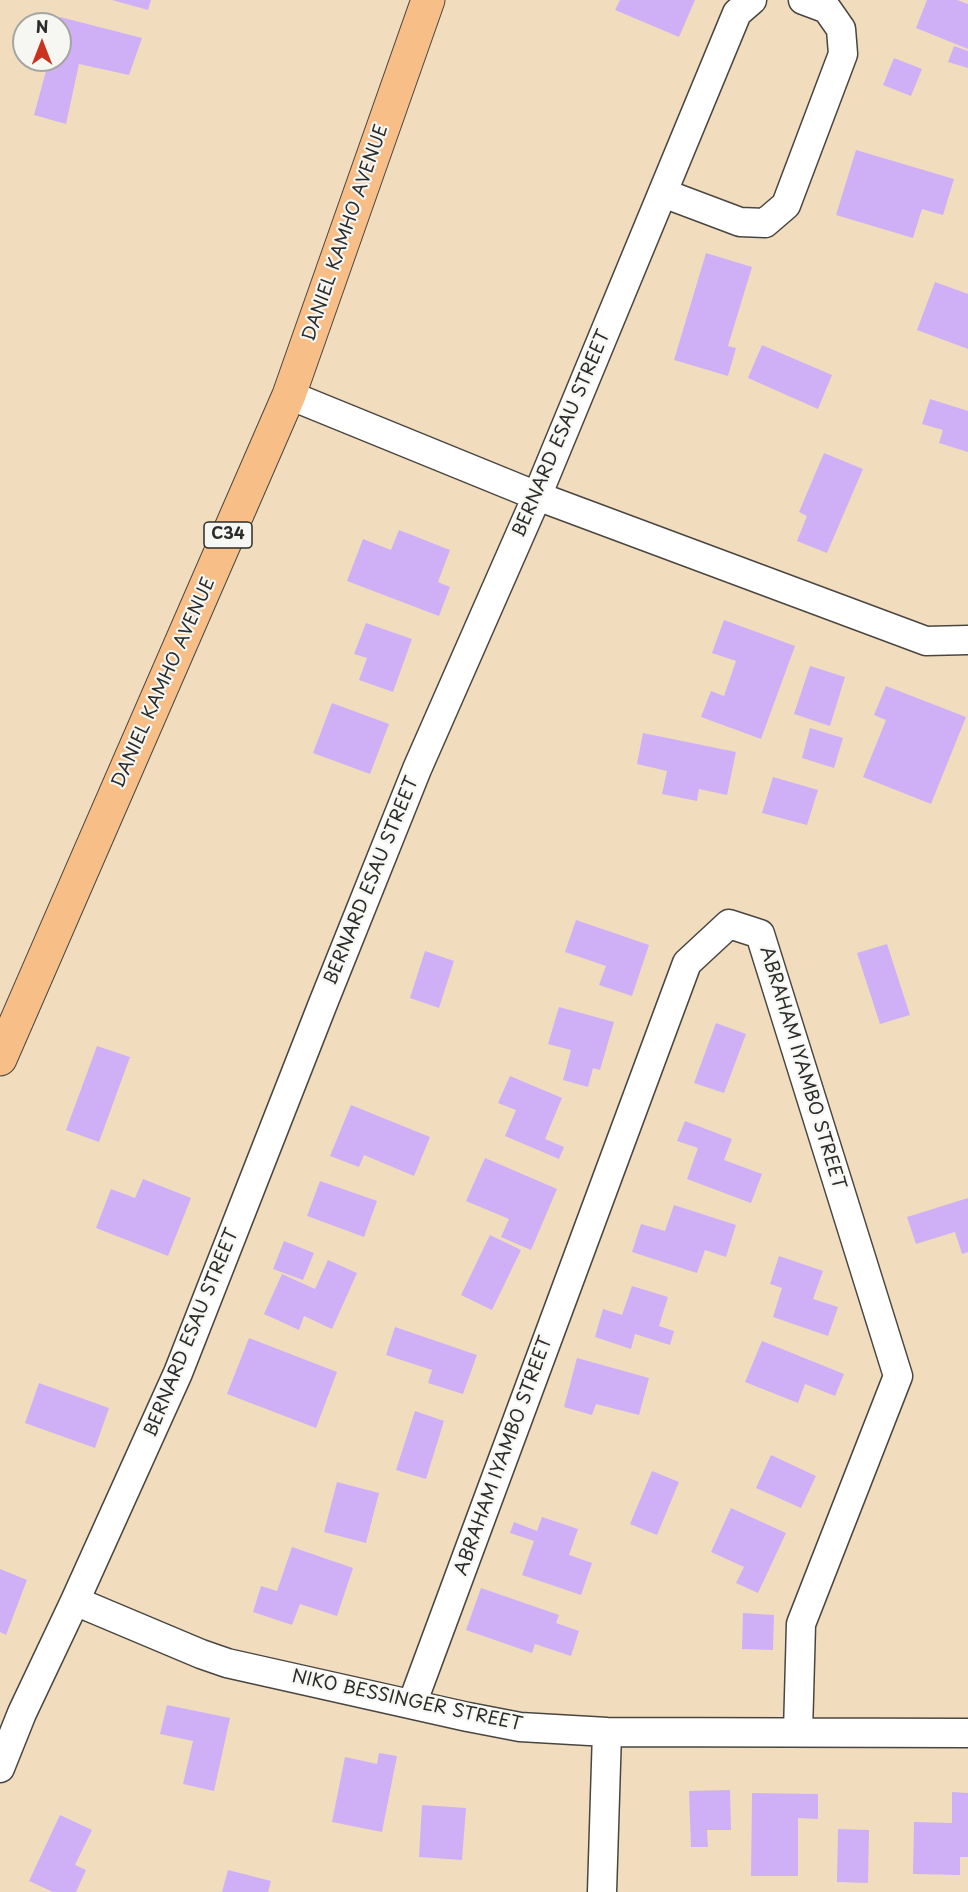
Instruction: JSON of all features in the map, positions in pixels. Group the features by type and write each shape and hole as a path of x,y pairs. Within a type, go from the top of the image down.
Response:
{"main road":[{"name":"DANIEL KAMHO AVENUE","path":"0,1059 289,395 428,0"}],"street":[{"name":"BERNARD ESAU STREET","path":"0,1768 22,1713 178,1372 417,769 537,496 737,13 752,0"},
{"path":"663,193 740,222 765,223 786,205 843,54 841,29 827,9 803,0"},
{"path":"289,395 537,496 926,641 968,640"},
{"name":"ABRAHAM IYAMBO STREET","path":"412,1704 687,963 729,924 760,934 898,1376 801,1624 798,1732"},
{"name":"NIKO BESSINGER STREET","path":"75,1601 227,1663 468,1717 520,1726 607,1732 968,1733"},
{"path":"602,1892 607,1732"}],"building":[{"path":"112,0 151,0 148,10"},
{"path":"620,0 695,0 679,37 615,10"},
{"path":"927,0 957,0 968,4 968,49 916,28"},
{"path":"72,20 142,38 129,75 79,64 66,124 34,115 46,72 72,72"},
{"path":"954,46 968,51 968,68 948,62"},
{"path":"894,58 922,69 911,96 883,85"},
{"path":"856,150 954,179 943,215 922,209 913,238 836,215"},
{"path":"706,253 752,267 728,346 736,348 728,376 674,360"},
{"path":"935,282 968,294 968,349 917,330"},
{"path":"762,345 832,375 818,409 748,378"},
{"path":"930,399 968,411 968,452 939,443 943,430 922,424"},
{"path":"824,453 863,469 827,553 797,541 807,516 799,512"},
{"path":"399,530 450,550 438,582 450,587 439,616 347,581 363,539 391,550"},
{"path":"724,620 795,646 761,739 701,717 711,691 724,696 736,661 712,653"},
{"path":"366,623 412,639 393,692 359,680 367,658 354,654"},
{"path":"810,666 845,677 830,726 794,714"},
{"path":"886,686 966,717 931,804 863,777 886,720 874,715"},
{"path":"332,703 389,724 370,774 313,753"},
{"path":"810,728 843,738 834,768 802,758"},
{"path":"643,733 736,752 727,795 699,789 697,801 662,794 667,771 637,764"},
{"path":"773,777 818,790 807,825 762,813"},
{"path":"576,920 649,945 632,996 599,985 606,966 565,952"},
{"path":"887,944 910,1015 880,1024 857,953"},
{"path":"425,951 454,961 439,1008 410,998"},
{"path":"559,1007 614,1022 600,1070 593,1068 588,1087 563,1080 571,1050 548,1044"},
{"path":"716,1023 746,1034 724,1093 694,1083"},
{"path":"97,1046 130,1057 99,1142 66,1130"},
{"path":"510,1076 562,1098 545,1139 564,1147 559,1159 505,1136 516,1110 498,1103"},
{"path":"351,1105 430,1137 414,1176 364,1155 359,1167 330,1156"},
{"path":"685,1121 732,1139 724,1160 762,1174 751,1203 687,1179 698,1148 677,1141"},
{"path":"485,1158 557,1189 531,1250 501,1237 509,1219 466,1201"},
{"path":"143,1179 191,1198 168,1256 96,1228 111,1189 135,1198"},
{"path":"320,1181 377,1201 364,1237 307,1216"},
{"path":"968,1198 968,1252 962,1254 955,1232 916,1244 907,1217"},
{"path":"674,1205 736,1225 726,1257 705,1250 697,1273 632,1252 641,1224 665,1231"},
{"path":"490,1235 521,1250 492,1310 461,1295"},
{"path":"284,1241 314,1253 303,1280 273,1269"},
{"path":"779,1256 823,1271 813,1299 838,1307 828,1336 773,1317 782,1288 770,1284"},
{"path":"328,1260 357,1273 332,1329 304,1316 299,1330 264,1314 282,1274 315,1289"},
{"path":"632,1286 668,1297 659,1326 674,1331 670,1345 635,1334 631,1349 595,1337 603,1309 622,1315"},
{"path":"395,1327 477,1355 463,1394 428,1383 432,1370 386,1355"},
{"path":"249,1338 337,1372 316,1428 227,1394"},
{"path":"762,1341 844,1374 835,1396 805,1384 798,1403 745,1382"},
{"path":"577,1358 649,1378 639,1415 596,1404 592,1415 564,1407"},
{"path":"39,1383 109,1408 95,1448 25,1423"},
{"path":"415,1411 444,1421 426,1479 396,1470"},
{"path":"771,1455 816,1476 801,1508 756,1488"},
{"path":"652,1471 679,1482 657,1535 630,1524"},
{"path":"337,1482 379,1493 366,1543 324,1532"},
{"path":"731,1508 786,1533 758,1593 736,1583 744,1567 711,1552"},
{"path":"542,1517 578,1529 569,1555 592,1563 581,1595 522,1575 534,1541 510,1533 514,1522 537,1531"},
{"path":"292,1547 353,1568 337,1616 300,1604 292,1625 253,1612 261,1586 277,1591"},
{"path":"0,1569 27,1580 6,1635 0,1632"},
{"path":"481,1588 559,1615 556,1623 579,1631 571,1656 535,1644 532,1653 466,1630"},
{"path":"743,1613 774,1615 773,1650 742,1649"},
{"path":"167,1705 230,1718 214,1791 183,1784 193,1741 160,1734"},
{"path":"379,1753 397,1756 382,1832 332,1822 345,1757 377,1764"},
{"path":"730,1790 731,1830 707,1830 708,1847 691,1847 689,1791"},
{"path":"952,1792 968,1793 968,1857 960,1857 960,1875 913,1874 914,1822 952,1823"},
{"path":"752,1793 818,1794 818,1819 798,1818 798,1876 751,1876"},
{"path":"422,1805 466,1808 462,1860 419,1857"},
{"path":"60,1815 92,1830 75,1865 86,1870 76,1892 53,1892 29,1881"},
{"path":"838,1829 869,1830 868,1883 837,1882"},
{"path":"228,1870 271,1881 268,1892 222,1892"}]}
